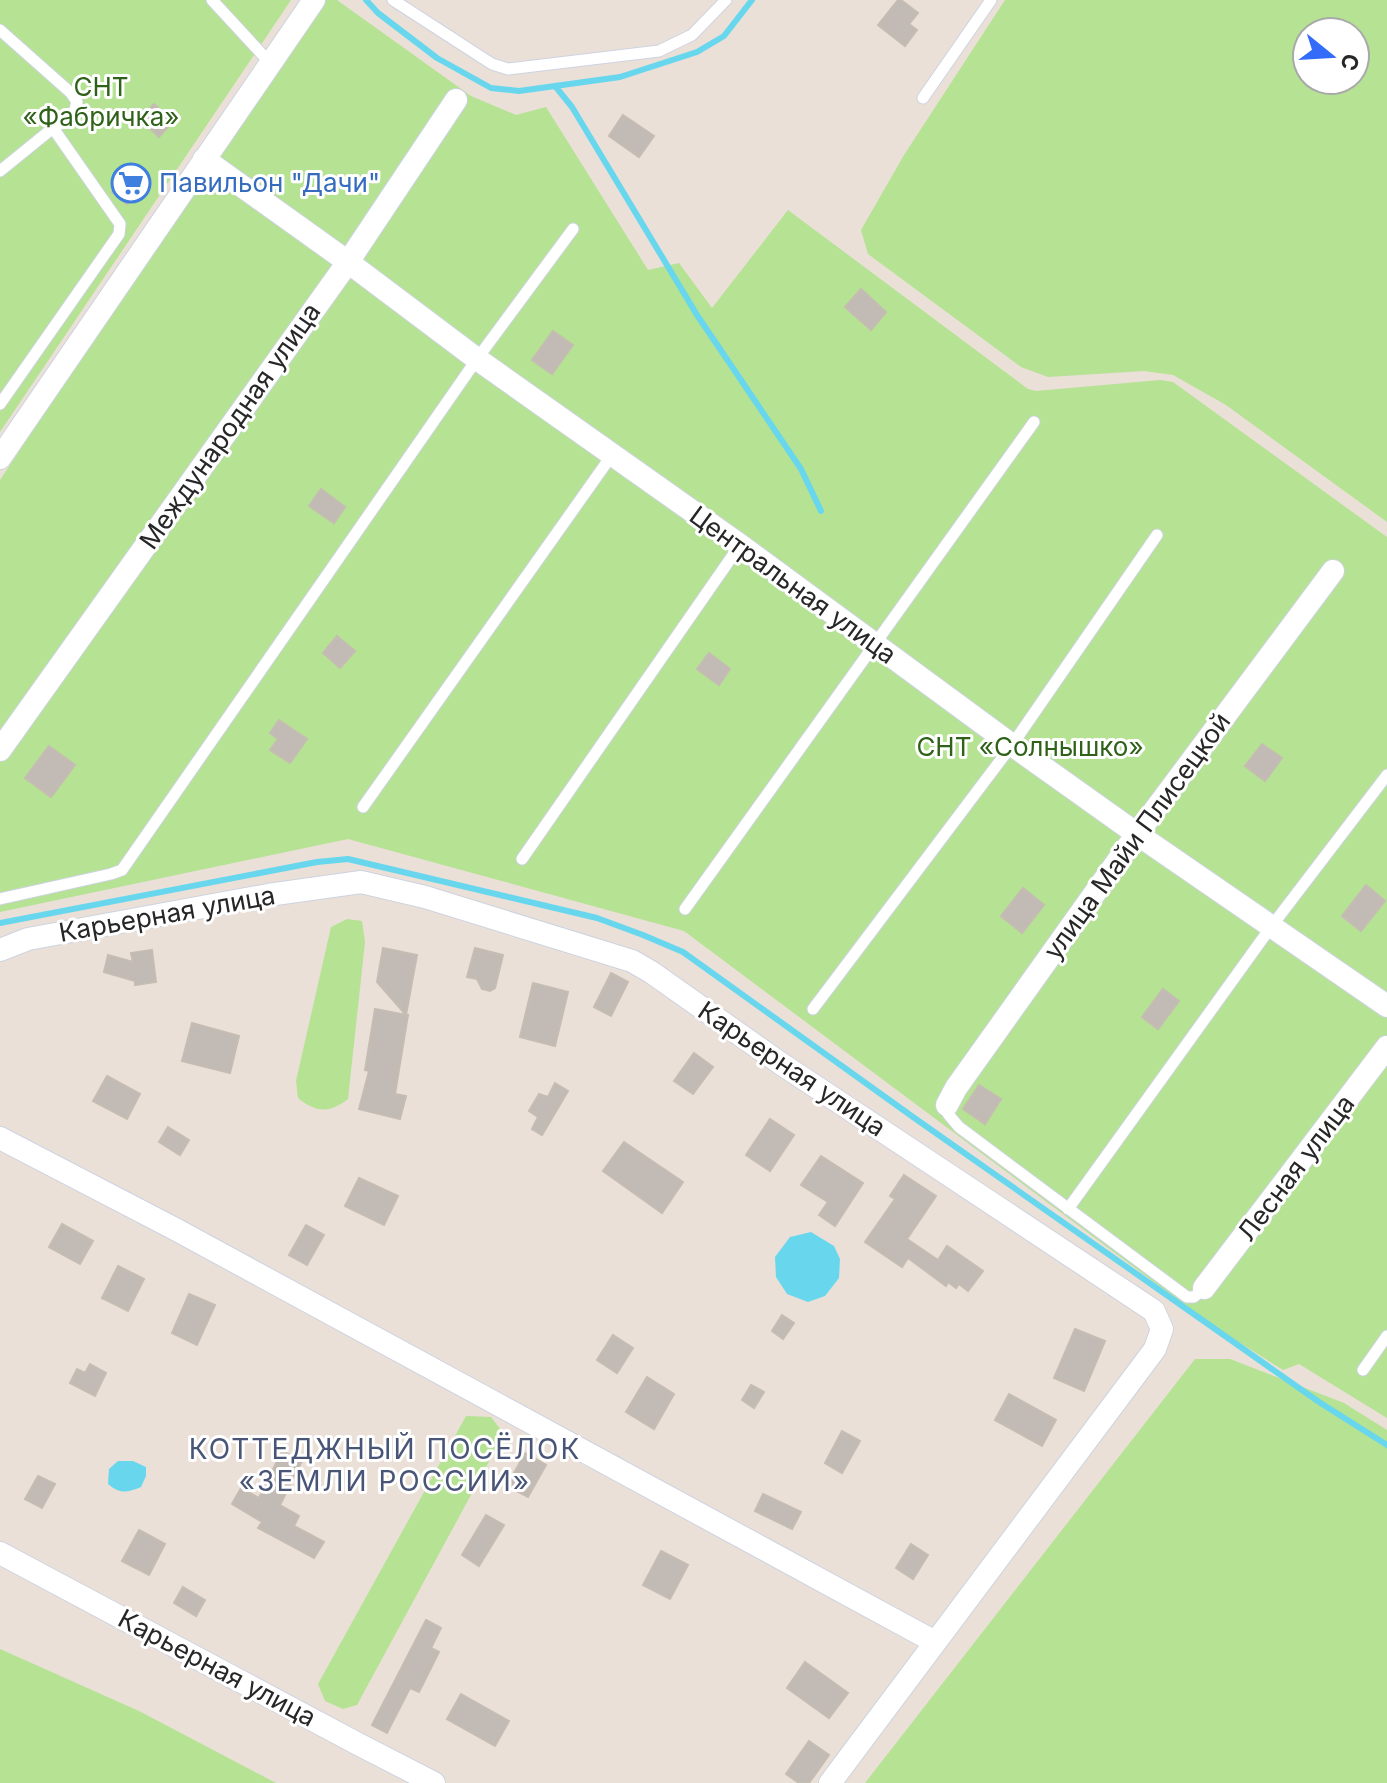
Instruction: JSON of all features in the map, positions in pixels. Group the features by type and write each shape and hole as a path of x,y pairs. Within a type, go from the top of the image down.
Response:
{"street":[{"path":"0,458 314,0"},
{"name":"Международная улица","path":"0,750 348,262 456,100"},
{"name":"Центральная улица","path":"204,159 1012,745 1387,1006"},
{"name":"улица Майи Плисецкой","path":"947,1105 1137,834 1333,571"},
{"name":"Карьерная улица","path":"0,950 28,939 57,933 268,895 361,882 425,897 632,961 1154,1311 1162,1329 1155,1349 830,1783"},
{"name":"Лесная улица","path":"1204,1288 1387,1047"},
{"path":"0,1138 175,1229 935,1642"},
{"name":"Карьерная улица","path":"0,1553 434,1783"}],"lane":[{"path":"212,0 271,65"},
{"path":"393,0 492,64 508,69 659,51 692,35 726,0"},
{"path":"923,98 991,0"},
{"path":"0,30 71,93 77,102 73,116 53,128 0,171"},
{"path":"0,404 119,234 120,224 53,128"},
{"path":"0,899 122,870 477,359 573,229"},
{"path":"685,909 1034,422"},
{"path":"363,807 612,455"},
{"path":"813,1009 1012,745 1157,535"},
{"path":"522,859 740,545"},
{"path":"1068,1209 1271,927 1387,775"},
{"path":"947,1105 948,1114 959,1127 1187,1297 1194,1297 1204,1288"},
{"path":"1363,1370 1387,1336"}],"green space":[{"name":"СНТ «Фабричка»","path":"0,0 291,0 0,432"},
{"name":"СНТ «Солнышко»","path":"326,0 337,0 471,96 516,115 546,107 648,270 679,263 712,308 788,210 1028,389 1036,391 1160,380 1173,382 1387,537 1387,1418 1299,1364 1283,1370 1210,1324 684,931 348,839 0,912 0,480 204,173 228,190 235,181 217,156"},
{"path":"1005,0 1387,0 1387,522 1226,405 1173,375 1144,371 1048,377 1021,367 868,254 861,230 904,155"},
{"path":"347,919 362,921 365,942 348,1099 329,1109 317,1109 298,1098 296,1081 331,927"},
{"path":"1195,1359 1230,1359 1344,1403 1387,1430 1387,1783 865,1783"},
{"path":"466,1416 491,1417 504,1434 357,1705 343,1709 325,1701 318,1684"},
{"path":"0,1649 139,1711 276,1783 0,1783"}],"water":[{"path":"811,1232 834,1246 840,1259 839,1278 825,1296 808,1302 787,1294 776,1277 775,1257 790,1237"},
{"path":"118,1461 133,1461 146,1467 141,1487 123,1492 108,1484 109,1469"}],"building":[{"path":"898,0 918,13 909,24 917,30 905,46 878,25"},
{"path":"154,104 173,121 159,137 140,119"},
{"path":"623,115 654,136 639,157 609,136"},
{"name":"Павильон \"Дачи\"","path":"133,164 148,176 127,204 112,192"},
{"path":"861,289 886,312 871,330 845,307"},
{"path":"553,331 573,345 552,374 532,360"},
{"path":"321,489 345,507 334,523 309,506"},
{"path":"337,636 355,651 340,668 323,653"},
{"path":"709,653 730,669 719,685 697,669"},
{"path":"279,720 307,739 290,763 270,750 278,739 270,733"},
{"path":"1262,744 1282,758 1265,781 1245,766"},
{"path":"49,746 75,765 51,797 25,778"},
{"path":"1366,885 1385,901 1361,931 1342,916"},
{"path":"1023,888 1044,905 1022,933 1001,916"},
{"path":"383,948 417,955 406,1015 377,982"},
{"path":"475,948 503,955 495,988 490,991 482,989 477,979 467,977"},
{"path":"152,950 156,982 135,985 135,981 104,972 108,955 133,962 131,953"},
{"path":"611,973 628,982 611,1016 594,1007"},
{"path":"533,983 568,992 555,1046 520,1037"},
{"path":"1163,989 1179,1001 1158,1029 1142,1017"},
{"path":"375,1009 408,1015 395,1094 406,1096 400,1119 359,1109 369,1071 365,1070"},
{"path":"192,1023 239,1036 230,1073 182,1061"},
{"path":"694,1053 713,1067 693,1094 674,1081"},
{"path":"107,1076 140,1094 127,1119 93,1101"},
{"path":"555,1083 568,1091 542,1135 532,1129 538,1117 529,1111 539,1094 548,1097"},
{"path":"979,1085 1001,1099 985,1124 963,1109"},
{"path":"770,1119 794,1135 770,1171 746,1155"},
{"path":"168,1127 189,1140 180,1155 159,1142"},
{"path":"624,1142 683,1182 662,1213 603,1171"},
{"path":"821,1156 863,1183 835,1226 819,1215 828,1202 801,1185"},
{"path":"904,1175 936,1196 907,1239 938,1260 947,1246 983,1271 968,1291 959,1284 956,1288 948,1282 946,1286 908,1258 902,1267 865,1242 895,1199 890,1196"},
{"path":"359,1178 398,1196 384,1225 345,1206"},
{"path":"62,1224 93,1241 80,1264 49,1247"},
{"path":"306,1225 324,1235 307,1265 289,1255"},
{"path":"118,1266 144,1279 128,1311 102,1298"},
{"path":"189,1294 215,1305 197,1345 172,1333"},
{"path":"782,1315 794,1323 783,1339 772,1331"},
{"path":"1075,1329 1105,1341 1084,1391 1054,1378"},
{"path":"613,1335 633,1348 617,1373 597,1360"},
{"path":"90,1364 106,1373 95,1396 70,1383 77,1369 85,1373"},
{"path":"647,1377 674,1394 654,1429 626,1412"},
{"path":"751,1385 764,1392 754,1408 742,1400"},
{"path":"1009,1394 1056,1420 1042,1446 995,1420"},
{"path":"842,1431 860,1441 842,1473 825,1463"},
{"path":"282,1451 302,1461 280,1505 299,1516 294,1526 324,1542 314,1558 258,1528 262,1522 232,1504 241,1488 259,1498"},
{"path":"525,1453 546,1465 528,1497 507,1486"},
{"path":"38,1476 55,1484 42,1508 25,1499"},
{"path":"763,1494 801,1512 792,1529 755,1511"},
{"path":"486,1515 504,1525 479,1566 462,1555"},
{"path":"139,1530 165,1544 149,1575 122,1561"},
{"path":"911,1544 928,1555 913,1579 896,1568"},
{"path":"661,1551 688,1565 670,1599 643,1585"},
{"path":"183,1587 205,1600 196,1616 174,1603"},
{"path":"426,1620 441,1628 431,1648 439,1652 419,1692 410,1688 387,1733 372,1725"},
{"path":"805,1662 848,1693 829,1718 787,1688"},
{"path":"461,1694 509,1721 495,1746 447,1719"},
{"path":"809,1741 829,1755 809,1783 799,1783 786,1774"}],"waterway":[{"path":"366,0 378,13 437,58 491,88 519,91 620,77 697,52 724,36 752,0"},
{"path":"555,86 572,107 697,315 801,469 821,511"},
{"path":"0,923 317,862 348,859 597,918 643,935 683,952 1319,1402 1387,1445"}],"place":[{"name":"Павильон \"Дачи\"","path":"131,183"}],"district":[{"name":"КОТТЕДЖНЫЙ ПОСЁЛОК «ЗЕМЛИ РОССИИ»","path":"385,1465"}]}
